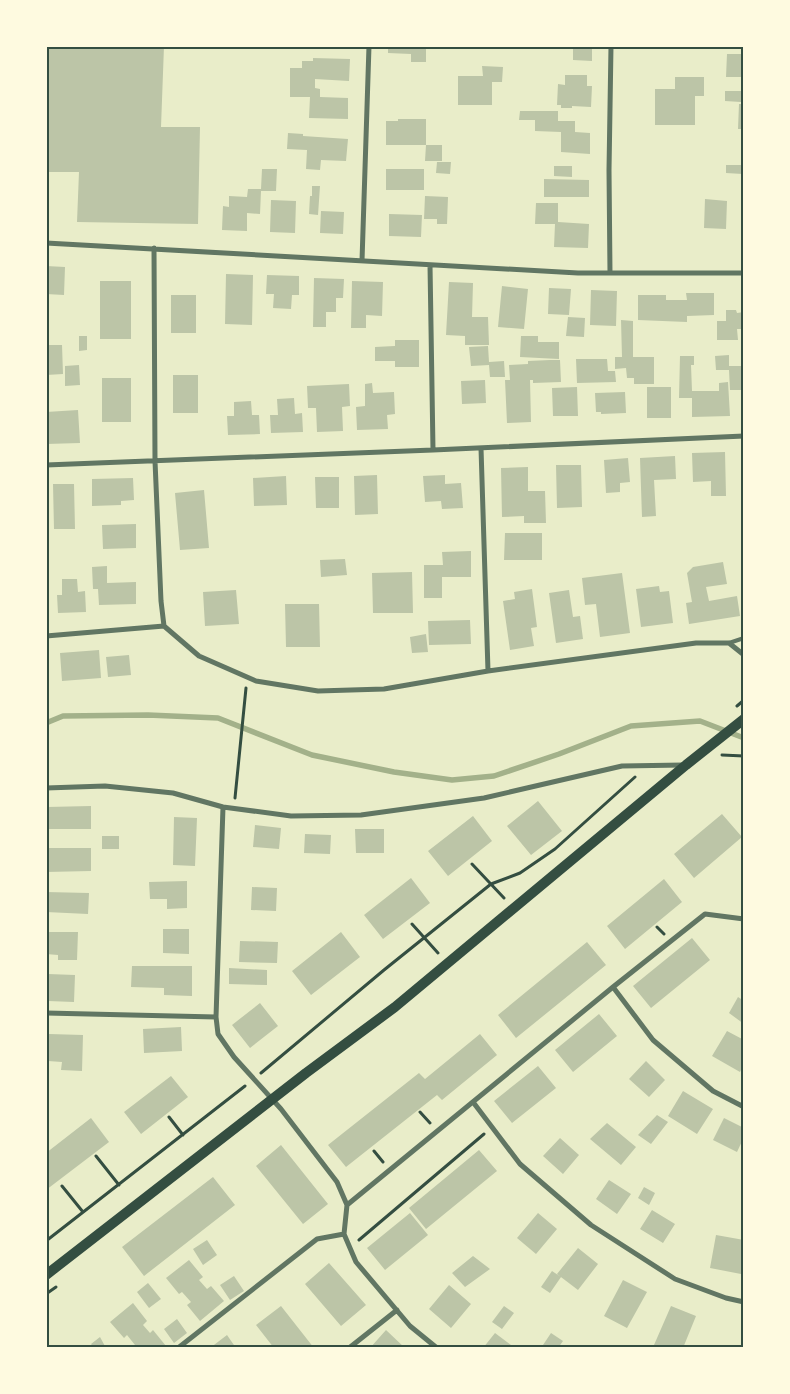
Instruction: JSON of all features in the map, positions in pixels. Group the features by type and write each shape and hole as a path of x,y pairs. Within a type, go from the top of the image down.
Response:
{"main road":[{"path":"46,1275 395,1007 742,720"}],"street":[{"path":"362,261 369,46"},
{"path":"610,273 611,46"},
{"path":"46,243 430,265 610,273 744,273"},
{"path":"154,248 155,462 161,601 164,626 199,656 256,681 318,691 384,689 488,671 696,643 729,643 744,655"},
{"path":"430,265 433,450"},
{"path":"46,465 155,462 744,436"},
{"path":"481,448 488,671"},
{"path":"46,636 164,626"},
{"path":"46,788 105,786 173,793 223,807 291,816 361,815 484,798 622,766 686,765"},
{"path":"223,807 216,1017 218,1034 337,1182 347,1205 344,1234 356,1262 410,1326 437,1348"},
{"path":"347,1205 705,914 744,919"},
{"path":"613,987 653,1040 713,1091 744,1107"},
{"path":"46,1013 216,1017"},
{"path":"473,1102 520,1164 591,1225 675,1280 726,1298 744,1302"},
{"path":"178,1348 317,1239 344,1234"},
{"path":"349,1348 397,1310"}],"lane":[{"path":"729,643 744,638"}],"path":[{"path":"234,808 247,677"},
{"path":"719,754 744,756"},
{"path":"46,1241 254,1079 384,970 491,884 520,873 555,849 648,766"},
{"path":"472,864 514,908"},
{"path":"412,924 447,964"},
{"path":"169,1117 183,1135"},
{"path":"350,1247 492,1128"},
{"path":"96,1156 119,1184"},
{"path":"62,1186 83,1212"},
{"path":"46,1294 54,1288"}],"building":[{"path":"46,46 164,46 161,127 200,127 198,224 77,222 79,172 46,172"},
{"path":"276,46 309,46 309,49 276,49"},
{"path":"388,46 448,46 448,49 426,48 426,62 411,62 411,54 388,53"},
{"path":"573,46 592,46 592,61 573,60"},
{"path":"727,54 744,54 744,77 726,77"},
{"path":"313,58 350,59 349,81 315,79 315,88 320,89 320,97 348,98 348,119 309,118 310,97 290,97 290,68 302,68 302,61 313,61"},
{"path":"482,66 503,67 502,82 492,82 492,105 458,105 458,76 483,76"},
{"path":"565,75 587,75 587,86 592,86 591,107 572,106 572,108 561,108 561,105 557,105 558,84 565,85"},
{"path":"675,77 704,77 704,96 695,96 695,125 655,125 655,89 675,89"},
{"path":"725,91 742,91 741,102 725,101"},
{"path":"739,104 744,104 744,129 738,129"},
{"path":"520,111 558,111 558,121 575,121 575,132 590,133 590,154 561,152 561,132 535,131 535,120 519,120"},
{"path":"398,119 426,119 426,145 386,145 386,121 398,121"},
{"path":"288,133 348,139 346,161 321,160 320,170 306,169 307,150 287,149"},
{"path":"426,145 442,145 442,161 425,161"},
{"path":"437,162 451,162 450,174 436,173"},
{"path":"726,165 744,165 743,174 726,173"},
{"path":"554,166 572,166 572,177 554,176"},
{"path":"262,169 277,169 276,191 261,191 260,214 247,213 247,231 222,230 223,206 229,207 229,196 247,197 248,189 261,189"},
{"path":"386,169 424,169 424,190 386,190"},
{"path":"544,179 589,180 589,197 544,197"},
{"path":"312,186 320,186 318,215 309,214"},
{"path":"425,196 448,197 447,224 437,224 437,219 424,219"},
{"path":"705,199 727,201 726,229 704,228"},
{"path":"271,200 296,201 295,233 270,232"},
{"path":"536,203 558,203 558,222 589,224 588,248 554,247 555,224 535,224"},
{"path":"321,211 344,212 343,234 320,233"},
{"path":"389,214 422,215 421,237 389,236"},
{"path":"46,266 65,267 64,295 46,294"},
{"path":"226,274 253,275 252,325 225,324"},
{"path":"267,275 299,276 299,295 292,295 291,309 273,308 274,294 266,294"},
{"path":"314,278 344,279 343,298 336,298 336,312 326,312 326,327 313,327"},
{"path":"100,281 131,281 131,339 100,339"},
{"path":"352,281 383,282 382,316 366,315 366,328 351,328"},
{"path":"449,282 473,283 472,317 488,317 489,345 465,345 465,336 446,335"},
{"path":"502,286 528,289 524,329 498,327"},
{"path":"549,288 571,289 569,315 548,314"},
{"path":"591,290 617,291 616,326 590,325"},
{"path":"686,293 714,293 714,315 687,316 687,322 638,320 638,295 666,295 666,300 687,300"},
{"path":"171,295 196,295 196,333 171,333"},
{"path":"726,310 736,310 737,313 744,312 744,329 737,329 738,340 717,340 717,321 726,321"},
{"path":"568,317 585,318 584,337 566,336"},
{"path":"621,320 633,321 633,357 654,357 654,384 634,384 634,378 627,378 626,368 615,369 615,357 622,357"},
{"path":"79,336 87,336 87,350 79,351"},
{"path":"521,336 538,336 538,342 559,342 559,359 520,357"},
{"path":"395,340 419,340 419,367 395,367 395,361 375,361 375,347 395,346"},
{"path":"46,345 62,345 63,374 46,375"},
{"path":"488,346 489,362 504,361 505,377 490,377 489,365 471,366 469,347"},
{"path":"729,355 729,366 744,366 744,390 730,390 729,370 716,370 715,356"},
{"path":"680,356 694,356 694,365 691,365 692,391 719,391 719,383 728,382 730,416 692,417 692,398 679,398"},
{"path":"576,359 607,359 608,371 615,371 616,382 577,383"},
{"path":"560,360 561,382 533,383 533,380 530,380 531,422 507,423 505,380 510,380 509,365 528,364 528,361"},
{"path":"79,365 80,385 65,386 65,366"},
{"path":"173,375 198,375 198,413 173,413"},
{"path":"102,378 131,378 131,422 102,422"},
{"path":"485,380 486,403 462,404 461,381"},
{"path":"372,383 373,393 394,392 395,414 387,415 388,429 357,430 356,407 365,406 365,384"},
{"path":"349,384 350,406 342,407 343,431 317,432 316,408 308,408 307,386"},
{"path":"577,387 578,416 553,416 552,388"},
{"path":"647,387 671,387 671,418 647,418"},
{"path":"625,392 626,413 601,414 601,412 596,412 595,393"},
{"path":"294,398 295,414 302,413 303,432 271,433 270,415 278,415 277,399"},
{"path":"251,401 252,415 259,415 260,434 228,435 227,416 234,416 234,402"},
{"path":"78,410 80,443 46,444 46,412"},
{"path":"725,452 726,496 711,496 711,481 693,482 692,453"},
{"path":"675,456 676,479 654,480 656,516 642,517 640,458"},
{"path":"628,458 630,482 620,483 620,492 606,493 604,460"},
{"path":"556,465 581,465 582,507 557,508"},
{"path":"528,467 528,491 545,491 546,523 524,523 524,516 502,517 501,468"},
{"path":"377,475 378,514 355,515 354,476"},
{"path":"445,475 445,484 461,483 463,508 442,509 441,501 425,502 423,476"},
{"path":"286,476 287,505 254,506 253,478"},
{"path":"315,477 339,477 339,508 316,508"},
{"path":"133,478 134,500 121,501 121,505 92,506 92,479"},
{"path":"53,484 74,484 75,529 54,529"},
{"path":"204,490 209,548 180,550 175,493"},
{"path":"136,524 136,548 103,549 102,525"},
{"path":"505,533 542,533 542,560 504,560"},
{"path":"471,551 471,577 442,577 442,598 424,598 424,565 443,565 442,552"},
{"path":"345,559 347,575 321,577 320,560"},
{"path":"723,562 727,584 706,587 709,601 737,596 740,616 689,624 686,603 692,602 687,573 693,567"},
{"path":"107,566 107,583 136,582 136,604 99,605 98,589 93,589 92,567"},
{"path":"412,572 413,613 373,613 372,573"},
{"path":"622,573 630,633 600,637 596,604 585,605 582,578"},
{"path":"62,579 77,579 78,592 85,591 86,612 58,613 57,595 62,595"},
{"path":"659,586 660,592 669,591 673,623 641,627 636,589"},
{"path":"532,589 537,627 531,628 534,646 510,650 503,601 515,599 514,592"},
{"path":"236,590 239,624 205,626 203,592"},
{"path":"569,590 573,617 580,616 583,639 556,643 549,593"},
{"path":"285,604 319,604 320,647 286,647"},
{"path":"470,620 471,644 429,645 428,621"},
{"path":"426,634 428,652 412,653 410,637"},
{"path":"99,650 101,678 62,681 60,653"},
{"path":"129,655 131,675 108,677 106,657"},
{"path":"538,801 562,831 531,855 507,826"},
{"path":"91,806 91,829 48,829 47,807"},
{"path":"722,814 742,837 694,878 674,854"},
{"path":"473,816 492,841 448,876 428,851"},
{"path":"174,817 197,818 195,866 173,865"},
{"path":"255,825 281,828 279,849 253,847"},
{"path":"355,829 384,829 384,853 356,853"},
{"path":"305,834 331,835 330,854 304,853"},
{"path":"102,836 119,836 119,849 102,849"},
{"path":"46,848 91,848 91,871 46,872"},
{"path":"411,878 430,903 383,939 364,915"},
{"path":"664,879 682,902 625,949 607,926"},
{"path":"187,881 187,908 167,909 167,899 150,899 149,882"},
{"path":"252,887 277,888 276,911 251,910"},
{"path":"46,892 89,893 88,914 46,912"},
{"path":"163,929 189,929 189,954 163,953"},
{"path":"47,932 78,932 77,960 58,960 58,955 46,954"},
{"path":"341,932 360,957 311,995 292,971"},
{"path":"692,938 710,960 651,1008 633,986"},
{"path":"240,941 278,942 277,963 239,962"},
{"path":"587,942 606,965 516,1038 498,1015"},
{"path":"132,966 192,966 192,996 164,995 164,988 131,987"},
{"path":"229,968 267,970 267,985 229,984"},
{"path":"48,974 75,975 74,1002 48,1001"},
{"path":"738,997 744,1001 744,1024 729,1013"},
{"path":"260,1003 278,1026 250,1048 232,1025"},
{"path":"599,1014 617,1036 573,1072 555,1050"},
{"path":"181,1027 182,1051 144,1053 143,1029"},
{"path":"727,1031 744,1040 744,1064 740,1072 712,1056"},
{"path":"49,1034 83,1035 82,1071 61,1070 62,1062 48,1061"},
{"path":"480,1034 497,1055 442,1100 437,1095 346,1167 328,1145 419,1073 425,1079"},
{"path":"646,1061 665,1080 649,1097 629,1079"},
{"path":"538,1066 556,1088 512,1123 494,1101"},
{"path":"171,1076 188,1097 141,1134 124,1112"},
{"path":"683,1091 713,1109 697,1134 668,1116"},
{"path":"657,1115 668,1122 651,1144 638,1135"},
{"path":"91,1118 109,1142 46,1190 46,1153"},
{"path":"724,1118 744,1128 744,1137 737,1152 713,1140"},
{"path":"607,1123 636,1147 621,1165 590,1139"},
{"path":"560,1138 579,1155 563,1174 543,1156"},
{"path":"281,1145 328,1204 303,1224 256,1166"},
{"path":"479,1150 497,1171 426,1229 409,1208"},
{"path":"213,1177 235,1205 144,1276 122,1247"},
{"path":"609,1180 631,1194 617,1214 596,1199"},
{"path":"644,1187 655,1193 649,1205 638,1198"},
{"path":"652,1210 675,1224 663,1243 640,1229"},
{"path":"410,1213 428,1235 385,1270 367,1248"},
{"path":"538,1213 557,1229 536,1254 517,1238"},
{"path":"716,1235 744,1240 744,1260 741,1274 710,1268"},
{"path":"207,1240 217,1255 203,1265 193,1249"},
{"path":"578,1248 598,1264 578,1290 557,1274"},
{"path":"473,1256 490,1269 465,1287 452,1273"},
{"path":"189,1260 203,1277 199,1280 207,1289 211,1286 224,1301 200,1321 187,1305 191,1302 182,1292 179,1294 166,1278"},
{"path":"329,1263 366,1305 341,1326 305,1284"},
{"path":"552,1271 561,1277 550,1293 541,1287"},
{"path":"234,1276 244,1291 230,1300 220,1285"},
{"path":"623,1280 647,1292 627,1328 604,1316"},
{"path":"148,1283 161,1299 149,1308 137,1292"},
{"path":"449,1285 471,1304 451,1328 429,1309"},
{"path":"133,1303 147,1321 143,1325 150,1333 153,1330 166,1346 163,1348 132,1348 135,1345 127,1335 124,1338 110,1322"},
{"path":"281,1306 314,1348 274,1348 256,1325"},
{"path":"504,1306 514,1313 502,1329 492,1322"},
{"path":"671,1306 696,1316 683,1348 662,1348 654,1345"},
{"path":"177,1319 187,1333 174,1343 164,1329"},
{"path":"386,1330 405,1348 370,1348"},
{"path":"495,1333 515,1348 483,1348"},
{"path":"551,1333 563,1341 558,1348 541,1348"},
{"path":"227,1335 236,1348 210,1348"},
{"path":"100,1337 106,1348 94,1348 91,1344"}],"waterway":[{"path":"46,723 63,716 148,715 218,718 312,755 394,772 452,780 494,776 559,754 631,726 700,721 744,738"}]}
